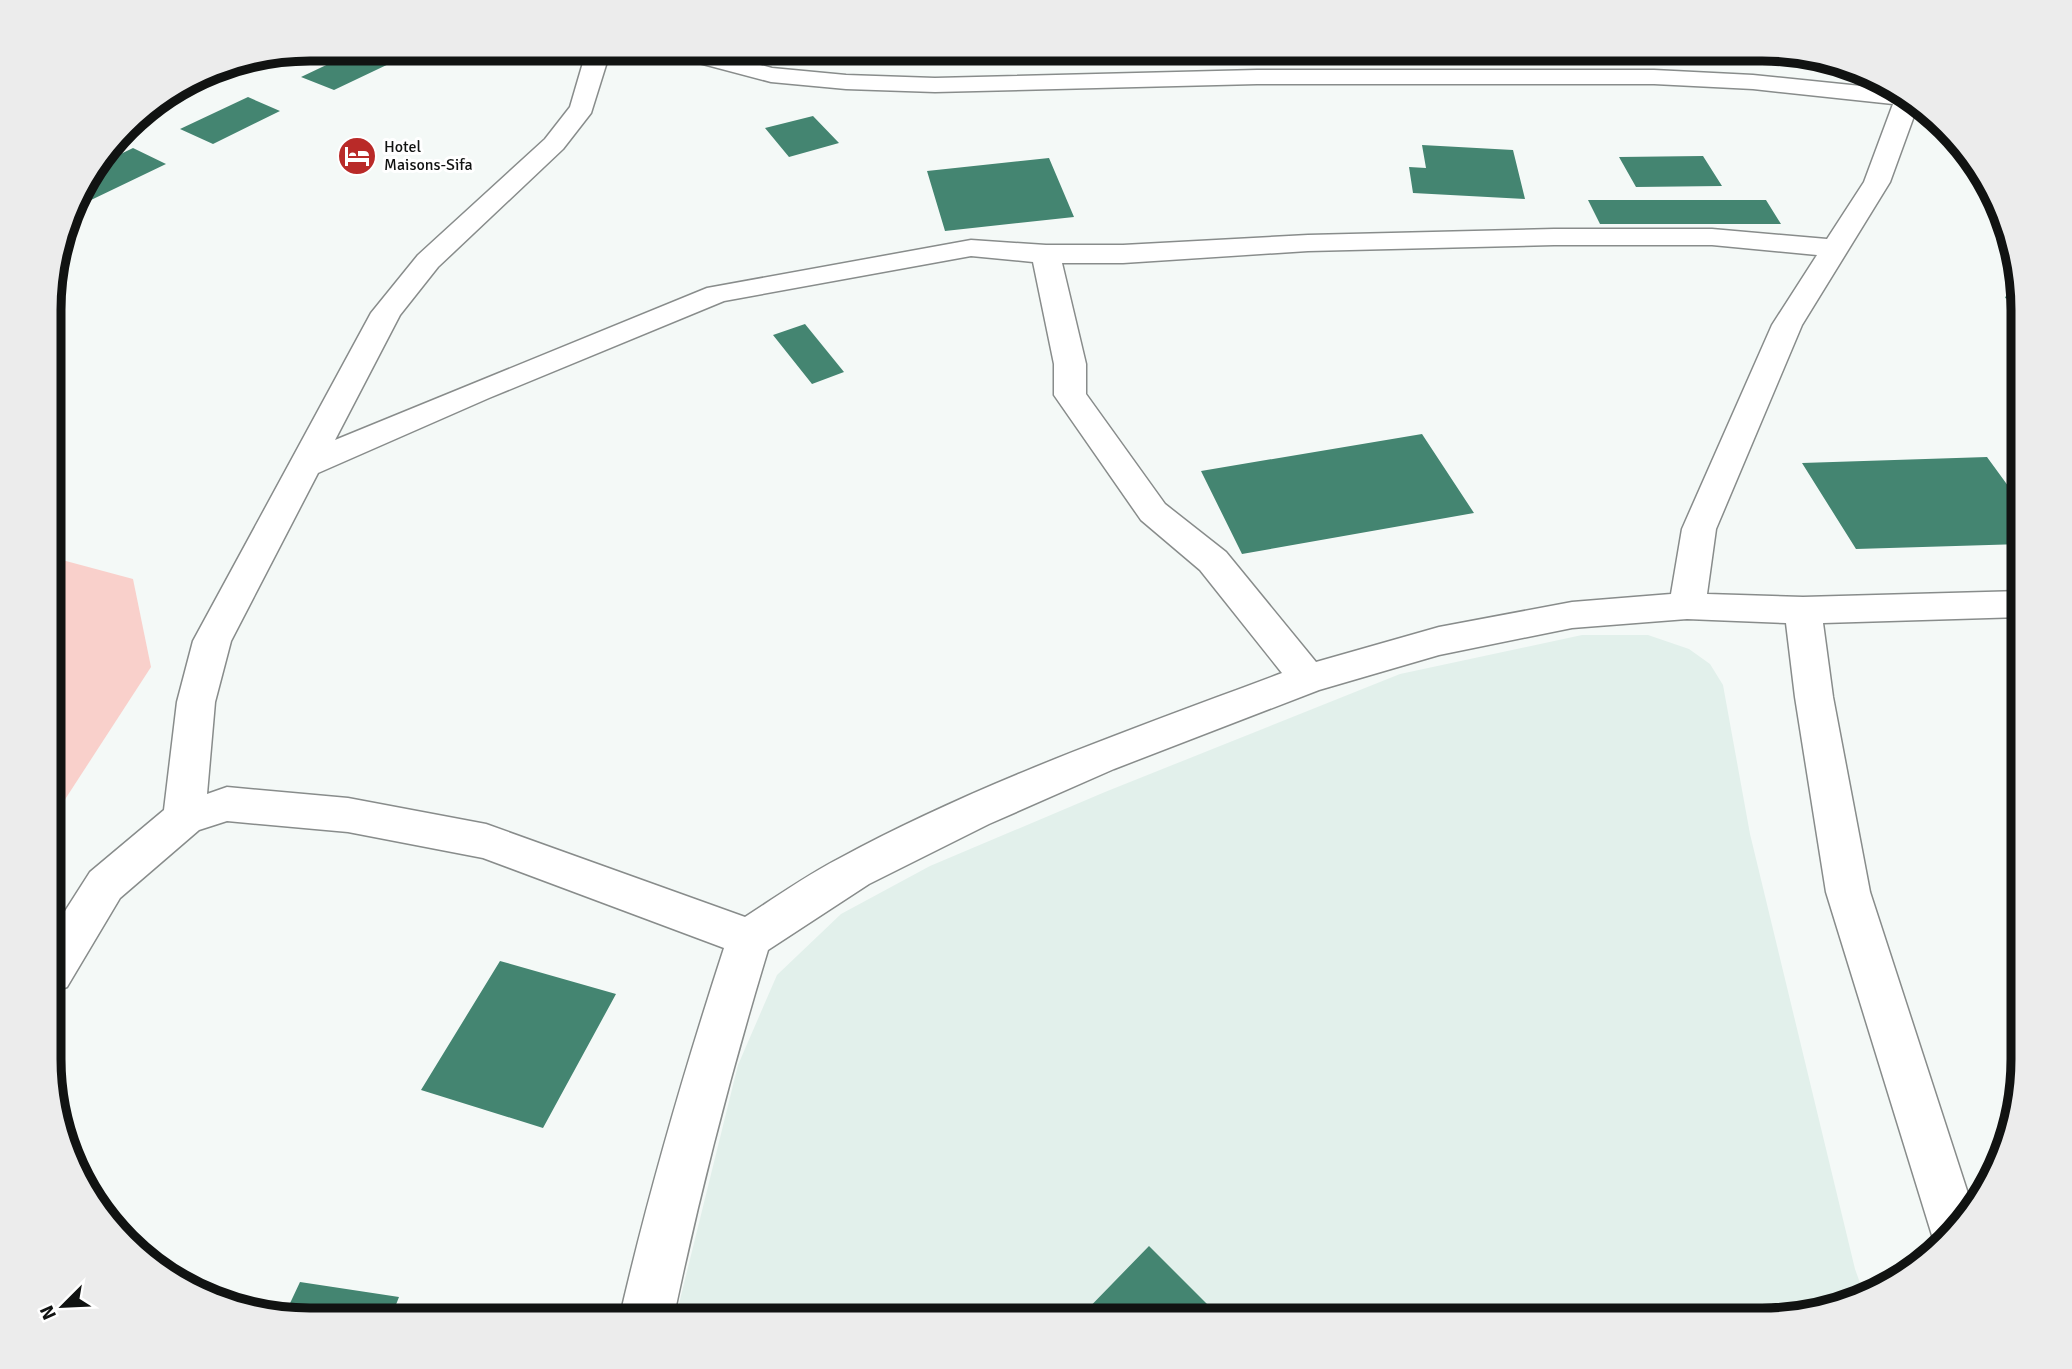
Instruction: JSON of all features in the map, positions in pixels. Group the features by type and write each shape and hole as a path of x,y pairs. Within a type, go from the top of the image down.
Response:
{"street":[{"path":"184,818 196,702 212,641 386,313 428,261 554,144 582,108 596,61"},
{"path":"718,61 771,75 935,85 1270,77 1654,77 1753,82 1884,94"},
{"path":"1687,606 1699,529 1787,325 1877,181 1904,106"},
{"path":"306,465 478,391 717,294 971,248 1046,254 1123,254 1308,243 1553,237 1712,237 1835,248"},
{"path":"1046,254 1070,364 1070,395 1153,512 1213,561 1308,679"},
{"path":"649,1308 667,1224 706,1075 750,938 855,871 974,812 1100,758 1308,679 1439,641 1572,615 1687,606 1803,610 2010,604"},
{"path":"1803,610 1814,697 1848,892 1951,1220"},
{"path":"61,957 105,885 184,818 228,804 348,815 486,841 750,938"}],"shaded area":[{"path":"61,560 133,579 151,667 61,806"},
{"path":"1582,635 1648,635 1689,649 1710,664 1723,685 1750,834 1861,1287 1810,1303 1761,1308 678,1308 738,1065 777,975 841,914 930,866 1105,792 1400,674"}],"building":[{"path":"335,61 395,61 334,90 301,77"},
{"path":"248,97 280,111 213,144 180,129"},
{"path":"813,116 839,143 789,157 765,128"},
{"path":"1422,145 1513,150 1525,199 1413,193 1409,167 1426,168"},
{"path":"133,148 166,164 91,200 88,198 115,157"},
{"path":"1703,156 1722,186 1636,187 1619,157"},
{"path":"1049,158 1074,217 945,231 927,171"},
{"path":"1588,200 1766,200 1781,224 1600,224"},
{"path":"2010,288 2010,300 2005,298"},
{"path":"805,324 844,372 812,384 773,335"},
{"path":"1422,434 1474,513 1242,554 1201,471"},
{"path":"1987,457 2010,489 2010,544 1856,549 1802,463"},
{"path":"500,961 616,994 543,1128 421,1090"},
{"path":"1149,1246 1211,1308 1089,1308"},
{"path":"300,1282 399,1297 395,1308 288,1307"}],"place":[{"name":"Hotel Maisons-Sifa","path":"357,156"}]}
